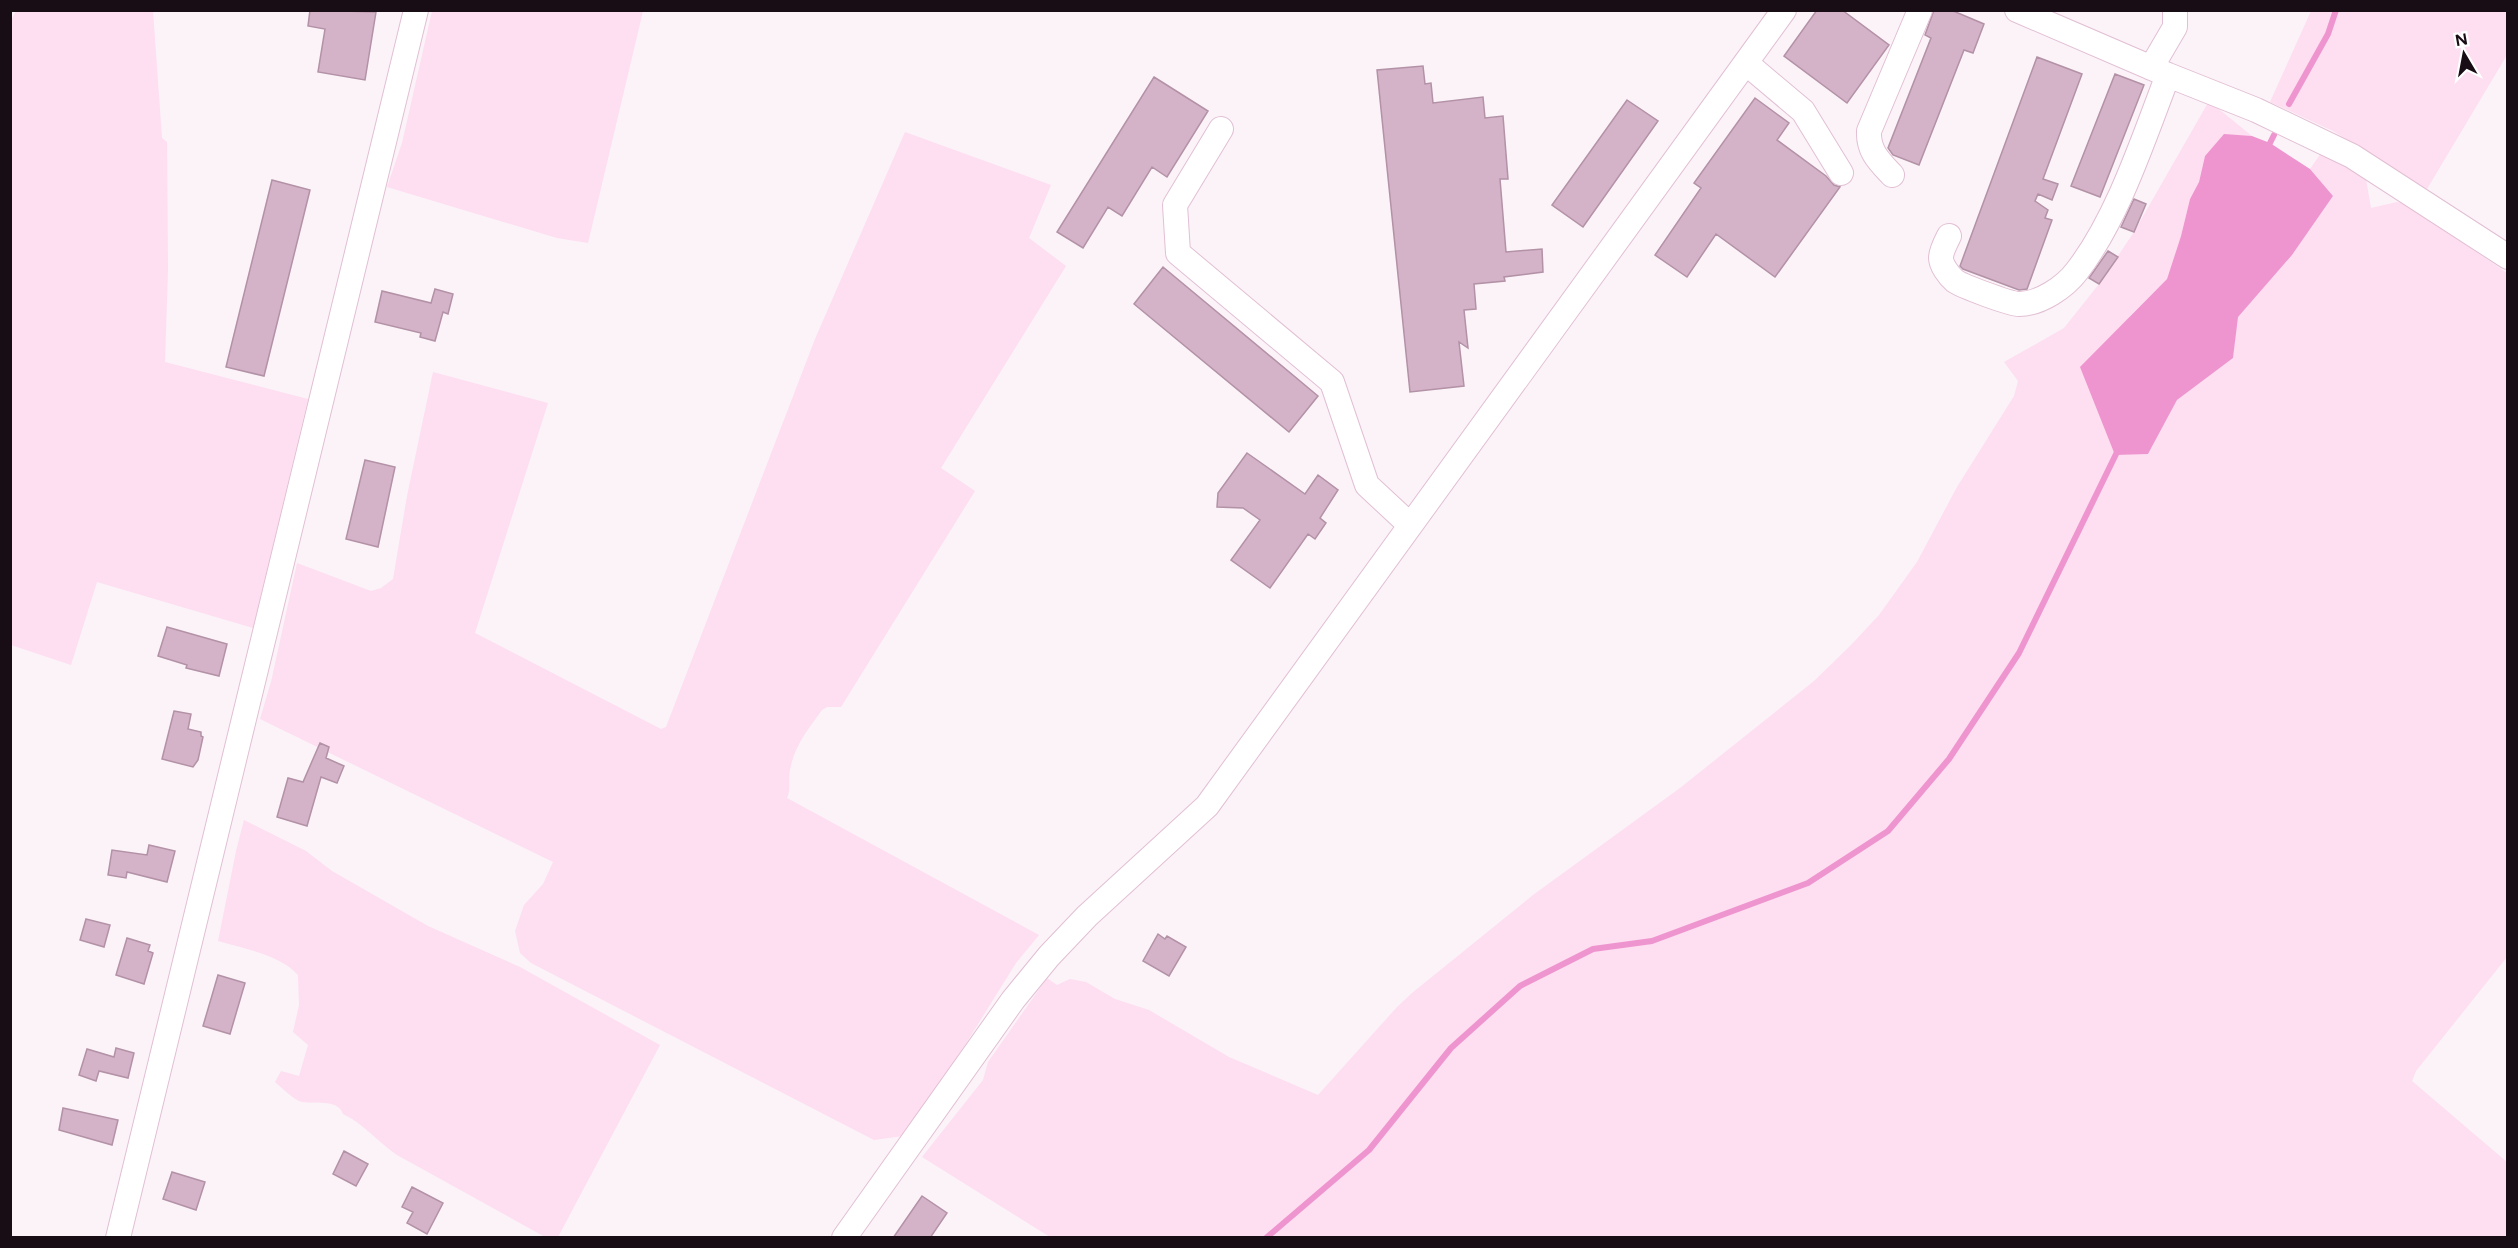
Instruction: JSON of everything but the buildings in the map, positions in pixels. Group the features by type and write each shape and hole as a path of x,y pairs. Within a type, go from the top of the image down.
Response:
{"street":[{"path":"118,1238 417,10"},
{"path":"844,1238 1013,1000 1048,956 1087,916 1207,806 1784,10"},
{"path":"1892,175 1873,154 1869,143 1869,131 1920,10"},
{"path":"1949,236 1941,257 1944,268 1955,281 2010,303 2020,304 2037,300 2059,289 2077,271 2111,213 2175,27 2175,10"},
{"path":"2026,13 2160,72 2256,110 2352,156 2508,257"},
{"path":"1746,63 1803,111 1841,173"},
{"path":"1221,129 1175,205 1178,253 1332,382 1367,484 1410,525"}],"shaded area":[{"path":"16,11 153,11 162,138 167,142 168,269 165,362 308,399 253,628 97,582 71,665 11,645 10,22"},
{"path":"432,11 643,11 588,243 557,238 387,187 402,143"},
{"path":"2311,11 2507,11 2507,55 2427,189 2333,131 2270,102"},
{"path":"2209,101 2252,136 2224,135 2205,156 2199,182 2190,199 2167,279 2130,316 2148,454 2177,400 2233,358 2237,317 2292,255 2333,196 2310,169 2321,153 2366,179 2371,208 2397,202 2407,204 2507,273 2507,957 2416,1071 2412,1081 2507,1162 2507,1237 1050,1237 922,1157 983,1080 988,1062 1047,978 1057,985 1070,979 1086,982 1115,999 1149,1010 1229,1057 1318,1095 1412,993 1533,895 1680,788 1814,681 1879,615 1917,562 1957,487 2014,396 2018,381 2004,362 2064,328 2099,284 2134,232"},
{"path":"905,132 1051,185 1029,238 1066,266 941,468 975,491 841,707 827,707 822,710 798,745 790,770 787,798 1039,935 1016,963 965,1045 903,1136 874,1140 531,963 520,953 515,931 524,905 543,884 553,862 260,719 271,682 297,563 371,591 381,588 393,579 407,496 433,372 548,403 475,633 661,729 666,727 815,339"},
{"path":"2224,134 2252,136 2270,143 2310,169 2333,196 2292,255 2238,317 2233,358 2177,400 2148,454 2115,455 2080,367 2167,279 2190,199 2199,182 2205,156"},
{"path":"244,820 306,851 332,871 428,926 520,967 660,1045 558,1237 545,1237 397,1155 358,1123 343,1114 336,1106 299,1101 275,1082 281,1071 299,1076 308,1045 293,1032 299,1005 298,975 271,957 218,941"}],"waterway":[{"path":"2289,104 2328,34 2336,10"},
{"path":"2267,149 2274,135"},
{"path":"1266,1238 1369,1150 1451,1048 1520,986 1593,949 1652,941 1808,883 1888,831 1949,759 2019,653 2119,448"}]}
